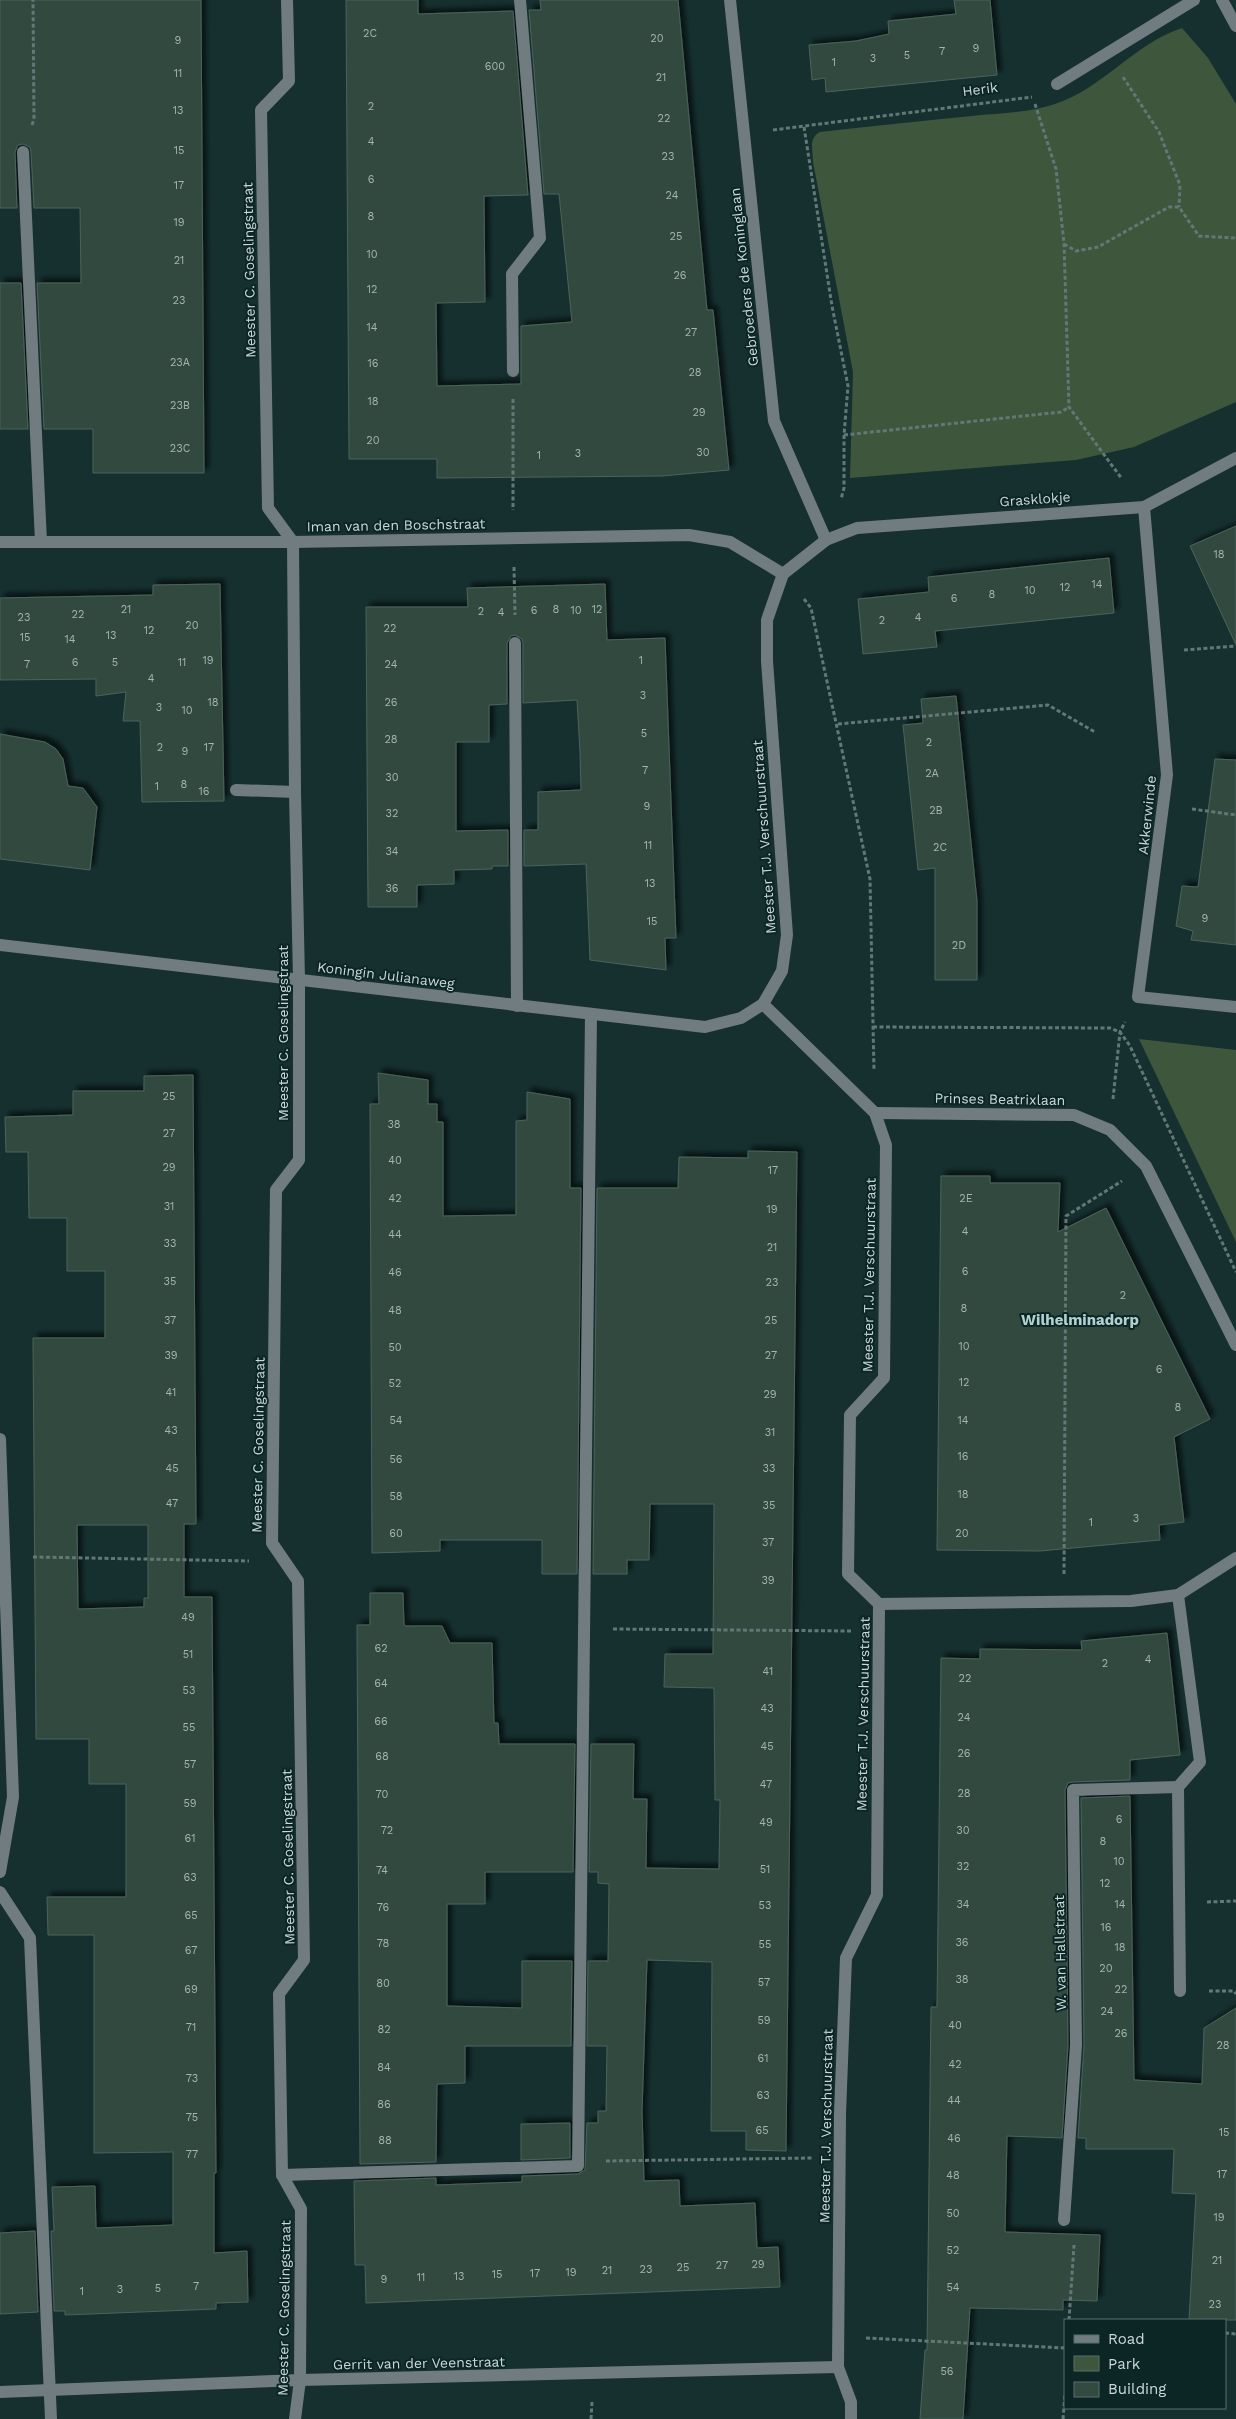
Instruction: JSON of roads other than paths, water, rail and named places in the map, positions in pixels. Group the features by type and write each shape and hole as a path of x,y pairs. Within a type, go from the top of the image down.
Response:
{"street":[{"name":"Meester C. Goselingstraat","path":"287,0 290,81 262,110 268,508 293,542 295,636 299,1160 276,1190 272,1543 298,1581 304,1960 279,1994 282,2175 301,2209 300,2380 295,2419"},
{"path":"512,371 512,274 540,238 520,0"},
{"name":"Gebroeders de Koninglaan","path":"730,0 774,421 826,540"},
{"path":"1057,84 1194,0"},
{"path":"1222,0 1236,26"},
{"path":"23,152 42,542"},
{"name":"Grasklokje","path":"826,540 857,528 1144,507 1236,458"},
{"name":"Akkerwinde","path":"1144,507 1167,775 1138,997 1236,1007"},
{"name":"Iman van den Boschstraat","path":"0,542 293,542 689,535 730,542 783,574"},
{"path":"783,574 826,540"},
{"name":"Meester T.J. Verschuurstraat","path":"783,574 767,620 767,661 787,936 782,971 763,1004 875,1113 886,1145 884,1378 850,1415 848,1574 879,1604 877,1895 846,1958 840,2158 838,2367 851,2402 851,2419"},
{"path":"515,643 517,1006"},
{"path":"236,790 295,792"},
{"name":"Koningin Julianaweg","path":"0,944 705,1028 741,1018 763,1004"},
{"path":"282,2175 578,2166 591,1014"},
{"name":"Prinses Beatrixlaan","path":"875,1113 1074,1115 1110,1130 1146,1166 1236,1345"},
{"path":"0,1439 13,1797 0,1872"},
{"path":"879,1604 1131,1601 1178,1595 1236,1558"},
{"path":"1178,1595 1200,1762 1178,1787 1180,1991"},
{"name":"W. van Hallstraat","path":"1064,2220 1076,2045 1073,1790 1178,1787"},
{"path":"0,1892 30,1938 51,2419"},
{"name":"Gerrit van der Veenstraat","path":"0,2392 300,2380 838,2367"}],"district":[{"name":"Wilhelminadorp","path":"1080,1320"}]}
